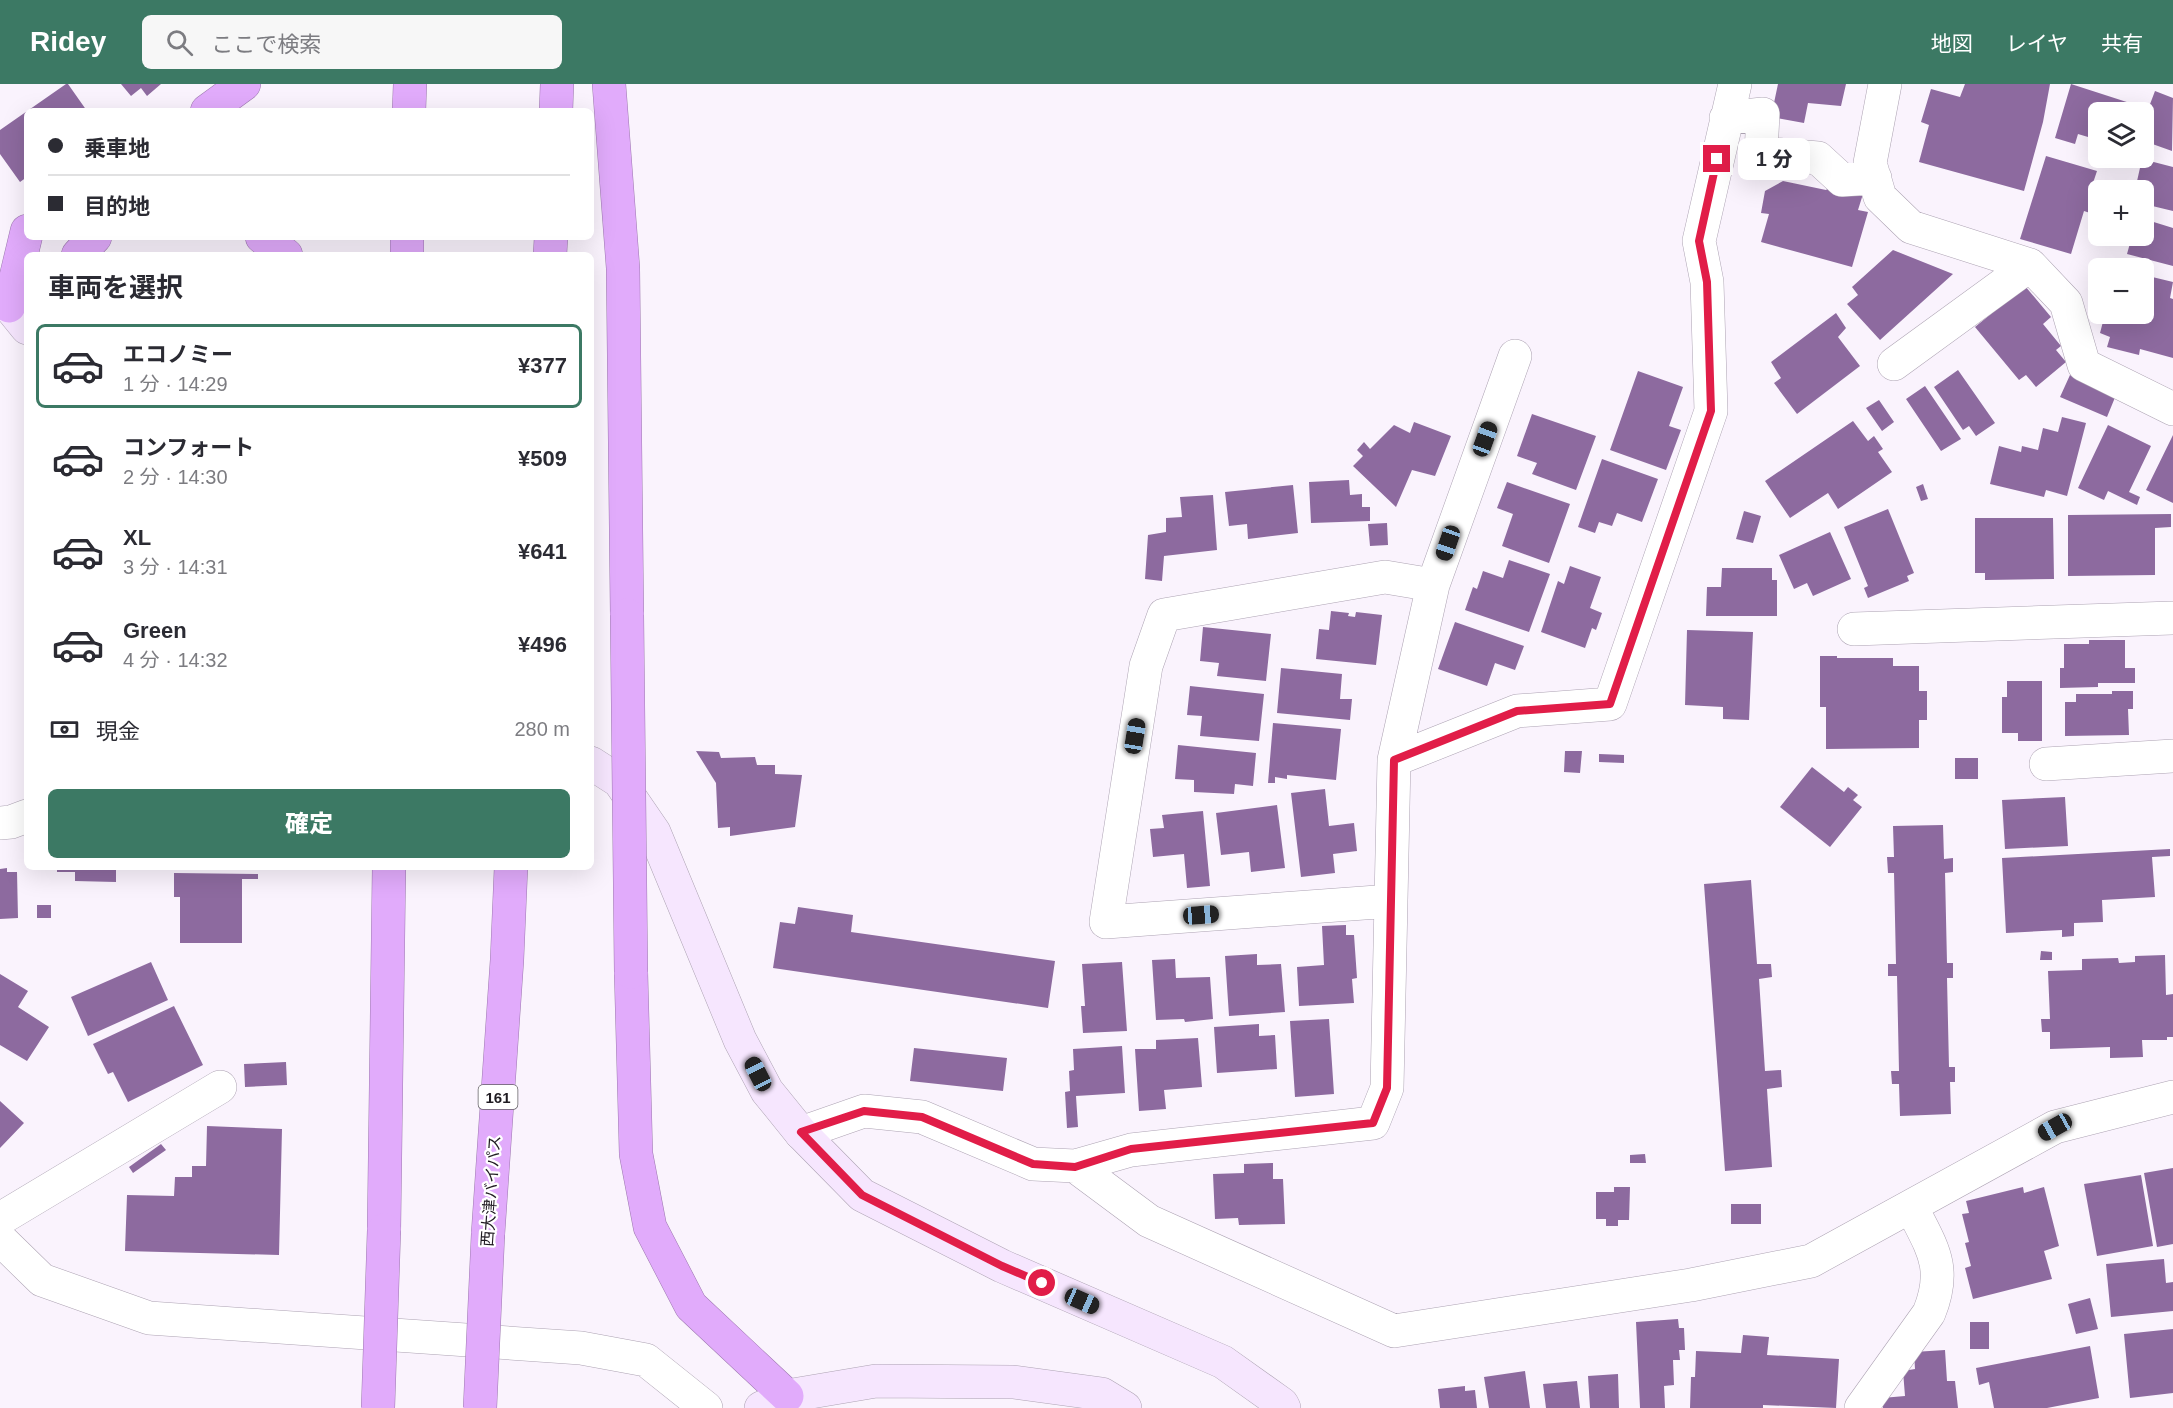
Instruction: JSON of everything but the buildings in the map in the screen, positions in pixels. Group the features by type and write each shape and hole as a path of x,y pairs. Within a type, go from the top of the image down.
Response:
{"highway":[{"path":"211,108 244,84"},
{"path":"409,108 410,84"},
{"path":"556,108 557,84"},
{"path":"609,84 622,268 631,972 636,1154 650,1227 691,1306 774,1402"},
{"path":"16,307 26,240"},
{"path":"81,252 92,240"},
{"path":"266,240 282,252"},
{"path":"378,1408 384,1230 388,870"},
{"name":"西大津バイパス","path":"480,1408 488,1234 511,870"}],"street":[{"path":"1394,760 1517,711 1610,704 1711,411 1707,282 1699,241 1735,84"},
{"path":"1885,84 1870,163 1880,197 1911,227 2030,265 2066,303 2084,365 2173,409"},
{"path":"1726,118 1763,114 1761,153 1818,158 1842,180 1875,178"},
{"path":"1894,364 2030,265"},
{"path":"801,1132 864,1111 922,1117 1033,1164 1075,1167 1131,1149 1373,1123 1387,1088 1394,760 1433,585 1515,356"},
{"path":"1391,901 1106,922 1146,666 1164,615 1385,577 1433,585"},
{"path":"1854,629 2173,623"},
{"path":"2046,764 2173,756"},
{"path":"594,765 618,781 654,832 740,1040 767,1091 801,1132 862,1195 1002,1266 1223,1362 1282,1404 1284,1408"},
{"path":"0,823 24,817"},
{"path":"0,1219 220,1087"},
{"path":"1075,1167 1149,1221 1394,1331 1691,1285 1811,1261 2055,1127 2173,1097"},
{"path":"1861,1408 1929,1313 1935,1297 1937,1272 1935,1252 1911,1206"},
{"path":"0,1239 42,1280 148,1318 581,1347 646,1360 706,1408"},
{"path":"774,1402 876,1382 1013,1382 1102,1394 1125,1408"}],"route":[{"path":"1042,1283 1002,1266 862,1195 801,1132 864,1111 922,1117 1033,1164 1075,1167 1131,1149 1373,1123 1387,1088 1394,760 1517,711 1610,704 1711,411 1707,282 1699,241 1717,159"}]}
